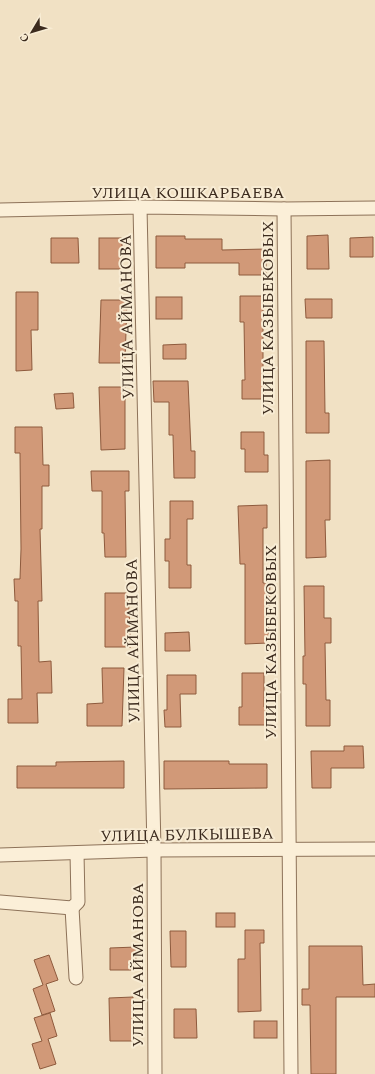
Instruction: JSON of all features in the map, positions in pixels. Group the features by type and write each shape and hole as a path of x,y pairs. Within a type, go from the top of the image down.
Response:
{"street":[{"name":"УЛИЦА КОШКАРБАЕВА","path":"0,210 140,207 284,209 375,208"},
{"name":"УЛИЦА АЙМАНОВА","path":"140,207 154,850 155,1074"},
{"name":"УЛИЦА КАЗЫБЕКОВЫХ","path":"284,209 291,1074"},
{"name":"УЛИЦА БУЛКЫШЕВА","path":"0,855 154,850 375,849"},
{"path":"76,978 72,908 78,902 78,853"},
{"path":"0,902 72,908"}],"building":[{"path":"328,235 329,269 307,269 307,236"},
{"path":"156,236 185,236 185,239 222,239 222,250 266,249 266,275 239,275 239,263 185,263 185,268 156,268"},
{"path":"373,237 373,257 350,257 350,238"},
{"path":"51,238 78,238 79,263 51,263"},
{"path":"99,238 122,238 122,269 99,269"},
{"path":"16,292 38,292 38,330 31,330 32,370 16,371"},
{"path":"240,296 263,296 263,379 265,399 242,399 242,380 245,380 244,322 240,322"},
{"path":"156,297 182,297 182,319 156,319"},
{"path":"305,299 332,299 332,318 306,318"},
{"path":"101,300 127,300 125,363 99,363"},
{"path":"306,341 324,341 325,413 329,413 329,433 306,433"},
{"path":"186,344 186,359 163,359 163,345"},
{"path":"153,381 188,381 191,451 195,451 195,478 174,478 173,435 169,435 169,402 154,402"},
{"path":"99,387 125,387 125,449 101,450"},
{"path":"73,393 74,408 56,409 54,394"},
{"path":"15,427 42,427 43,465 49,465 49,486 42,486 42,529 40,529 42,601 38,601 39,662 51,661 52,693 37,693 38,723 8,723 8,699 22,699 21,646 18,646 18,601 15,601 14,579 20,579 21,549 20,453 15,453"},
{"path":"241,432 264,432 264,455 268,455 268,472 245,472 245,449 241,449"},
{"path":"330,460 330,520 325,520 326,557 306,558 306,461"},
{"path":"91,471 129,471 129,491 125,491 126,557 105,557 104,533 102,533 102,491 92,491"},
{"path":"170,501 193,501 193,519 187,519 187,565 191,565 191,588 169,588 169,561 165,561 165,539 170,539"},
{"path":"267,505 267,528 263,528 263,583 270,583 268,643 245,644 245,564 240,564 238,506"},
{"path":"304,586 324,586 324,618 331,618 331,643 325,643 326,700 330,700 330,726 306,726 306,684 303,684 303,656 305,656"},
{"path":"105,593 128,593 131,647 105,647"},
{"path":"189,632 190,651 165,651 165,633"},
{"path":"102,668 124,668 122,726 87,726 87,704 103,703"},
{"path":"242,673 264,673 264,707 267,707 268,725 239,725 239,707 242,707"},
{"path":"167,675 196,675 196,694 180,694 181,727 165,727 164,710 167,710"},
{"path":"344,746 363,746 364,768 331,768 331,788 312,788 311,751 344,751"},
{"path":"124,761 124,788 17,788 17,766 56,766 56,762"},
{"path":"164,761 229,761 229,764 267,764 267,788 164,789"},
{"path":"216,913 235,913 235,927 216,927"},
{"path":"245,930 264,930 264,943 260,943 261,1011 238,1012 238,959 245,959"},
{"path":"170,931 186,931 186,967 171,967"},
{"path":"309,946 362,946 363,985 375,984 375,997 336,997 336,1074 311,1074 310,1005 302,1005 302,989 309,989"},
{"path":"136,947 136,970 110,970 110,948"},
{"path":"49,955 58,980 46,984 55,1011 42,1015 33,989 43,985 34,960"},
{"path":"133,997 133,1041 110,1041 109,998"},
{"path":"174,1009 196,1009 197,1038 174,1038"},
{"path":"50,1013 57,1036 48,1039 56,1064 40,1069 32,1044 42,1041 34,1018"},
{"path":"254,1021 277,1021 277,1038 254,1038"}]}
